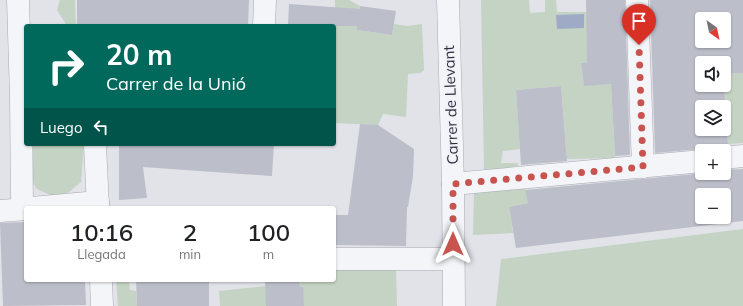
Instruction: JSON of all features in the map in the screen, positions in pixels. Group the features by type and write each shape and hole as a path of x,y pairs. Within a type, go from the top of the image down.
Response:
{"street":[{"path":"18,0 24,97"},
{"path":"264,0 264,24"},
{"name":"Carrer de Llevant","path":"448,0 453,184 454,306"},
{"path":"637,0 643,167"},
{"path":"25,146 27,206"},
{"path":"74,206 98,205 95,146"},
{"path":"731,157 743,156"},
{"path":"453,184 695,162"},
{"path":"0,211 24,208"},
{"path":"336,259 453,259"},
{"path":"101,282 102,306"}],"green space":[{"path":"60,0 75,0 76,24 66,24 57,10"},
{"path":"335,0 349,0 360,6 357,30 392,35 394,24 407,26 422,24 424,70 420,73 408,74 406,117 383,114 378,125 336,123"},
{"path":"481,0 529,0 530,13 545,12 545,0 556,0 557,12 586,12 601,59 581,63 584,85 611,84 615,158 567,159 561,86 516,90 520,149 503,151 501,163 518,163 518,166 490,170 484,169"},
{"path":"743,73 743,143 728,144 728,136 731,136 731,100 725,100 725,92 731,92 731,74"},
{"path":"26,146 84,146 81,182 68,193 52,196 37,189 29,177"},
{"path":"525,187 528,203 509,207 513,233 473,235 474,191"},
{"path":"743,229 743,306 496,306 501,259"},
{"path":"336,267 396,267 397,306 301,306 303,287 299,286 299,282 336,282"},
{"path":"116,282 129,282 130,290 136,291 137,306 118,306"},
{"path":"266,286 266,306 220,306 219,291"}],"water":[{"path":"584,14 584,28 557,29 556,15"}],"building":[{"path":"77,0 249,0 248,24 77,24"},
{"path":"586,0 625,0 630,155 615,156 611,84 584,86 581,63 587,62"},
{"path":"650,0 743,0 743,73 731,74 731,56 695,56 695,92 725,92 725,100 695,100 695,136 727,136 728,144 695,144 695,150 655,153"},
{"path":"289,4 360,9 360,6 396,11 392,35 357,30 357,26 336,26 336,24 288,24"},
{"path":"561,86 567,161 521,165 516,90"},
{"path":"360,124 378,125 414,149 413,176 407,207 406,246 336,245 336,215 348,215"},
{"path":"119,146 274,146 272,176 143,167 147,198 119,200"},
{"path":"743,169 743,221 731,222 731,188 695,188 695,224 718,224 516,248 509,207 528,203 525,190 695,174 695,180 731,180 731,170"},
{"path":"24,222 24,282 85,282 86,305 3,306 0,223"},
{"path":"136,282 209,282 209,306 137,306"},
{"path":"265,282 299,282 299,286 303,287 304,306 266,306"}],"route":[{"path":"453,244 453,184 643,167 639,45"}]}
